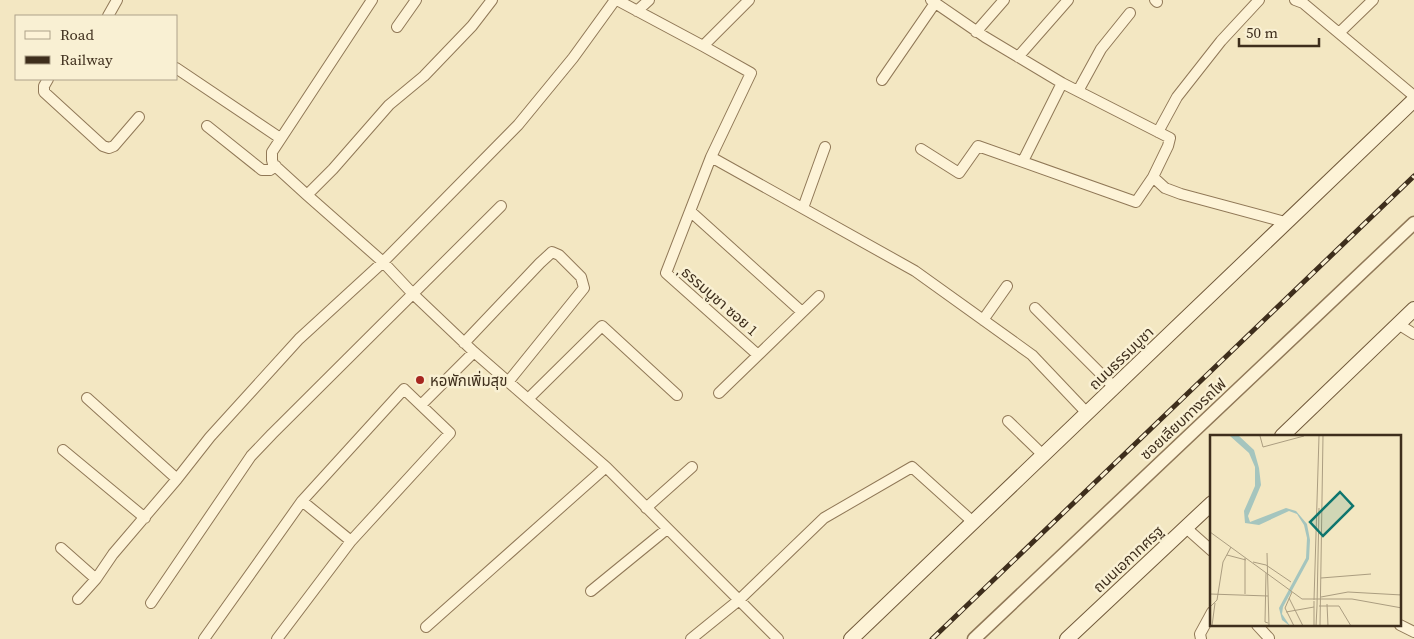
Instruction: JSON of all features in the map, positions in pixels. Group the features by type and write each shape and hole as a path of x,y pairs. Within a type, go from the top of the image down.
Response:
{"main road":[{"name":"ถนนธรรมบูชา","path":"851,639 1414,100"},
{"path":"1283,435 1414,309"},
{"name":"ถนนเอกาทศรฐ","path":"1068,639 1210,505"}],"street":[{"path":"109,15 117,0"},
{"path":"372,0 280,138 272,152 272,160 307,195 383,262 464,343 606,468 778,639"},
{"path":"397,28 416,0"},
{"path":"307,195 389,105 424,76 472,26 492,0"},
{"path":"78,599 210,437 299,339 383,262 518,125 616,0 703,46 749,0"},
{"path":"637,11 649,0"},
{"path":"976,32 1004,0"},
{"path":"1018,57 1068,0"},
{"path":"1158,132 1177,97 1222,41 1259,0"},
{"path":"1295,0 1303,3 1414,96"},
{"path":"1339,33 1373,0"},
{"path":"882,80 933,1 976,32 1062,83 1170,138 1153,177 1136,202 978,146 959,173 921,149"},
{"path":"1078,91 1101,49 1130,14"},
{"name":"ุธรรมบูชา ซอย 1","path":"703,46 751,73 711,157 666,273 758,355"},
{"path":"178,69 280,138"},
{"path":"47,80 44,86 44,92 103,146 109,148 114,146 139,117"},
{"path":"1022,161 1062,83"},
{"path":"207,126 262,170 270,170 276,166"},
{"path":"802,208 826,147"},
{"path":"711,157 915,271 1032,355 1087,413"},
{"path":"1153,177 1165,188 1181,194 1285,222"},
{"path":"150,603 251,456 501,206"},
{"path":"690,211 802,312"},
{"name":"ซอยเลียบทางรถไฟ","path":"974,639 1414,223"},
{"path":"464,343 540,263 552,252 559,255 581,277 584,288 508,382"},
{"path":"983,320 1007,286"},
{"name":"ุธรรมบูชา ซอย 1","path":"719,393 819,296"},
{"path":"1035,308 1114,387"},
{"path":"1398,324 1414,334"},
{"path":"528,399 602,326 677,395"},
{"path":"421,405 474,352"},
{"path":"204,639 302,500 404,389 450,433 352,541 276,639"},
{"path":"87,398 177,479"},
{"path":"1008,421 1043,455"},
{"path":"64,450 145,518"},
{"path":"646,508 692,467"},
{"path":"691,639 739,600 824,518 912,467 973,522"},
{"path":"426,627 606,468"},
{"path":"302,500 352,541"},
{"path":"1186,528 1210,549"},
{"path":"591,591 667,529"},
{"path":"61,548 96,579"},
{"path":"1201,639 1200,634 1210,616"},
{"path":"1258,626 1269,638"},
{"path":"1402,626 1414,632"}],"railway":[{"path":"932,639 1414,176"}],"place":[{"name":"หอพักเพิ่มสุข","path":"420,380"}]}
